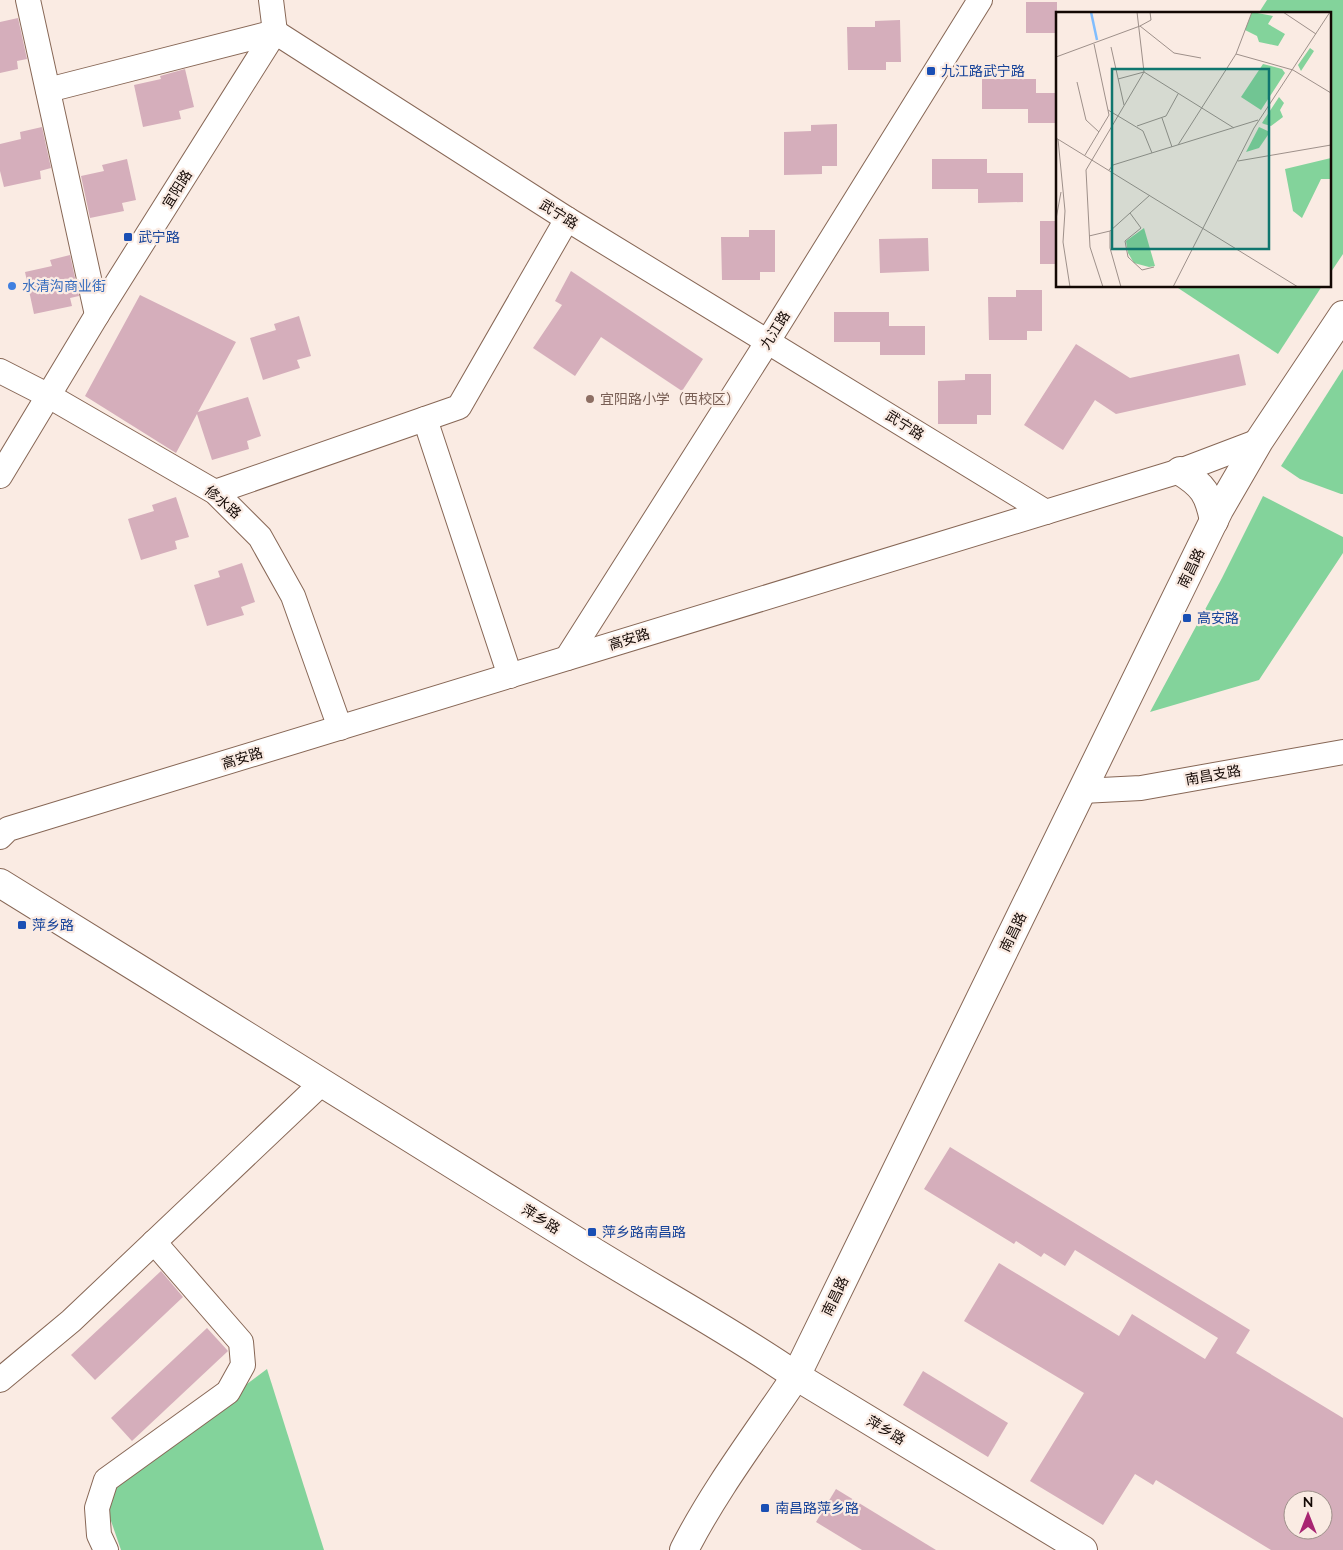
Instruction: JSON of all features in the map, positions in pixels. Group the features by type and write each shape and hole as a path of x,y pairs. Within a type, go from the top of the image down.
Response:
{"main road":[{"name":"南昌路","path":"684,1550 721,1488 796,1376 1214,521 1259,441 1343,315"},
{"path":"1180,471 1204,490 1210,503 1214,521"},
{"name":"萍乡路","path":"0,883 323,1082 587,1248 1084,1550"}],"street":[{"path":"28,0 97,315"},
{"path":"48,90 275,32 271,0"},
{"name":"九江路","path":"567,658 768,341 980,0"},
{"name":"武宁路","path":"275,32 567,219 1046,512"},
{"name":"宜阳路","path":"0,476 97,315 275,32"},
{"path":"216,492 460,407 567,219"},
{"name":"修水路","path":"0,371 49,396 216,492 260,536 294,596 340,728"},
{"path":"425,419 510,676"},
{"name":"高安路","path":"0,837 8,829 1180,471 1259,441"},
{"name":"南昌支路","path":"1082,791 1141,788 1343,752"},
{"path":"0,1380 70,1321 323,1082"},
{"path":"106,1550 99,1535 97,1508 106,1480 228,1392 243,1365 241,1342 154,1242"}],"green space":[{"path":"1267,0 1343,0 1343,254 1330,274 1330,12 1259,12"},
{"path":"1178,288 1321,288 1278,354"},
{"path":"1343,369 1343,494 1341,494 1300,479 1281,466"},
{"path":"1263,496 1343,537 1343,553 1259,680 1150,712 1222,578"},
{"path":"267,1369 324,1550 121,1550 109,1515 108,1499 115,1482"}],"building":[{"path":"1026,2 1057,2 1056,33 1026,33"},
{"path":"18,18 27,59 17,61 18,69 0,73 0,22"},
{"path":"900,20 901,62 886,62 886,70 848,70 847,27 875,27 875,21"},
{"path":"185,69 194,107 179,111 181,119 143,127 134,85 161,79 160,76"},
{"path":"982,79 1036,79 1036,93 1056,93 1056,123 1028,123 1028,109 982,109"},
{"path":"837,124 837,166 822,166 822,174 784,175 784,132 811,131 811,125"},
{"path":"42,127 51,168 40,171 41,179 4,187 0,171 0,144 21,139 20,132"},
{"path":"127,159 136,200 122,203 124,211 90,218 81,176 104,171 102,165"},
{"path":"932,159 987,159 987,173 1023,173 1023,202 978,203 978,189 932,189"},
{"path":"1040,221 1055,221 1056,264 1040,264"},
{"path":"749,230 775,230 775,272 760,272 760,280 722,280 721,237 749,237"},
{"path":"928,238 929,271 880,273 879,239"},
{"path":"70,255 79,296 70,298 72,306 34,314 25,272 52,266 50,260"},
{"path":"571,271 703,359 682,391 601,337 575,376 533,348 562,305 555,301"},
{"path":"1016,290 1042,290 1042,331 1027,331 1027,340 989,340 988,297 1016,297"},
{"path":"140,295 236,342 198,412 248,397 261,436 247,441 249,449 212,460 197,414 176,453 85,396"},
{"path":"834,312 889,312 889,326 925,326 925,355 880,355 880,342 834,342"},
{"path":"299,316 311,356 297,360 300,368 263,380 250,338 276,330 274,324"},
{"path":"1076,344 1130,378 1239,354 1246,385 1116,414 1095,400 1063,450 1024,425"},
{"path":"965,374 991,374 991,415 977,415 977,424 938,424 938,381 965,380"},
{"path":"176,497 189,537 175,541 177,549 141,560 128,519 154,511 152,505"},
{"path":"242,563 255,602 241,607 244,615 207,626 194,585 220,577 218,571"},
{"path":"950,1147 1250,1330 1236,1353 1343,1418 1343,1550 1271,1550 1156,1480 1153,1485 1135,1474 1103,1525 1030,1481 1084,1393 964,1321 999,1263 1119,1336 1132,1314 1205,1359 1218,1338 1075,1250 1065,1266 1044,1253 1041,1257 1016,1241 1014,1244 924,1189"},
{"path":"161,1271 183,1297 95,1380 71,1355"},
{"path":"207,1328 228,1351 132,1441 111,1418"},
{"path":"923,1371 1008,1423 988,1457 903,1405"},
{"path":"836,1489 936,1550 862,1550 816,1522"}],"place":[{"name":"九江路武宁路","path":"931,71"},
{"name":"武宁路","path":"128,237"},
{"name":"水清沟商业街","path":"12,286"},
{"name":"宜阳路小学（西校区）","path":"590,399"},
{"name":"高安路","path":"1187,618"},
{"name":"萍乡路","path":"22,925"},
{"name":"萍乡路南昌路","path":"592,1232"},
{"name":"南昌路萍乡路","path":"765,1508"}]}
